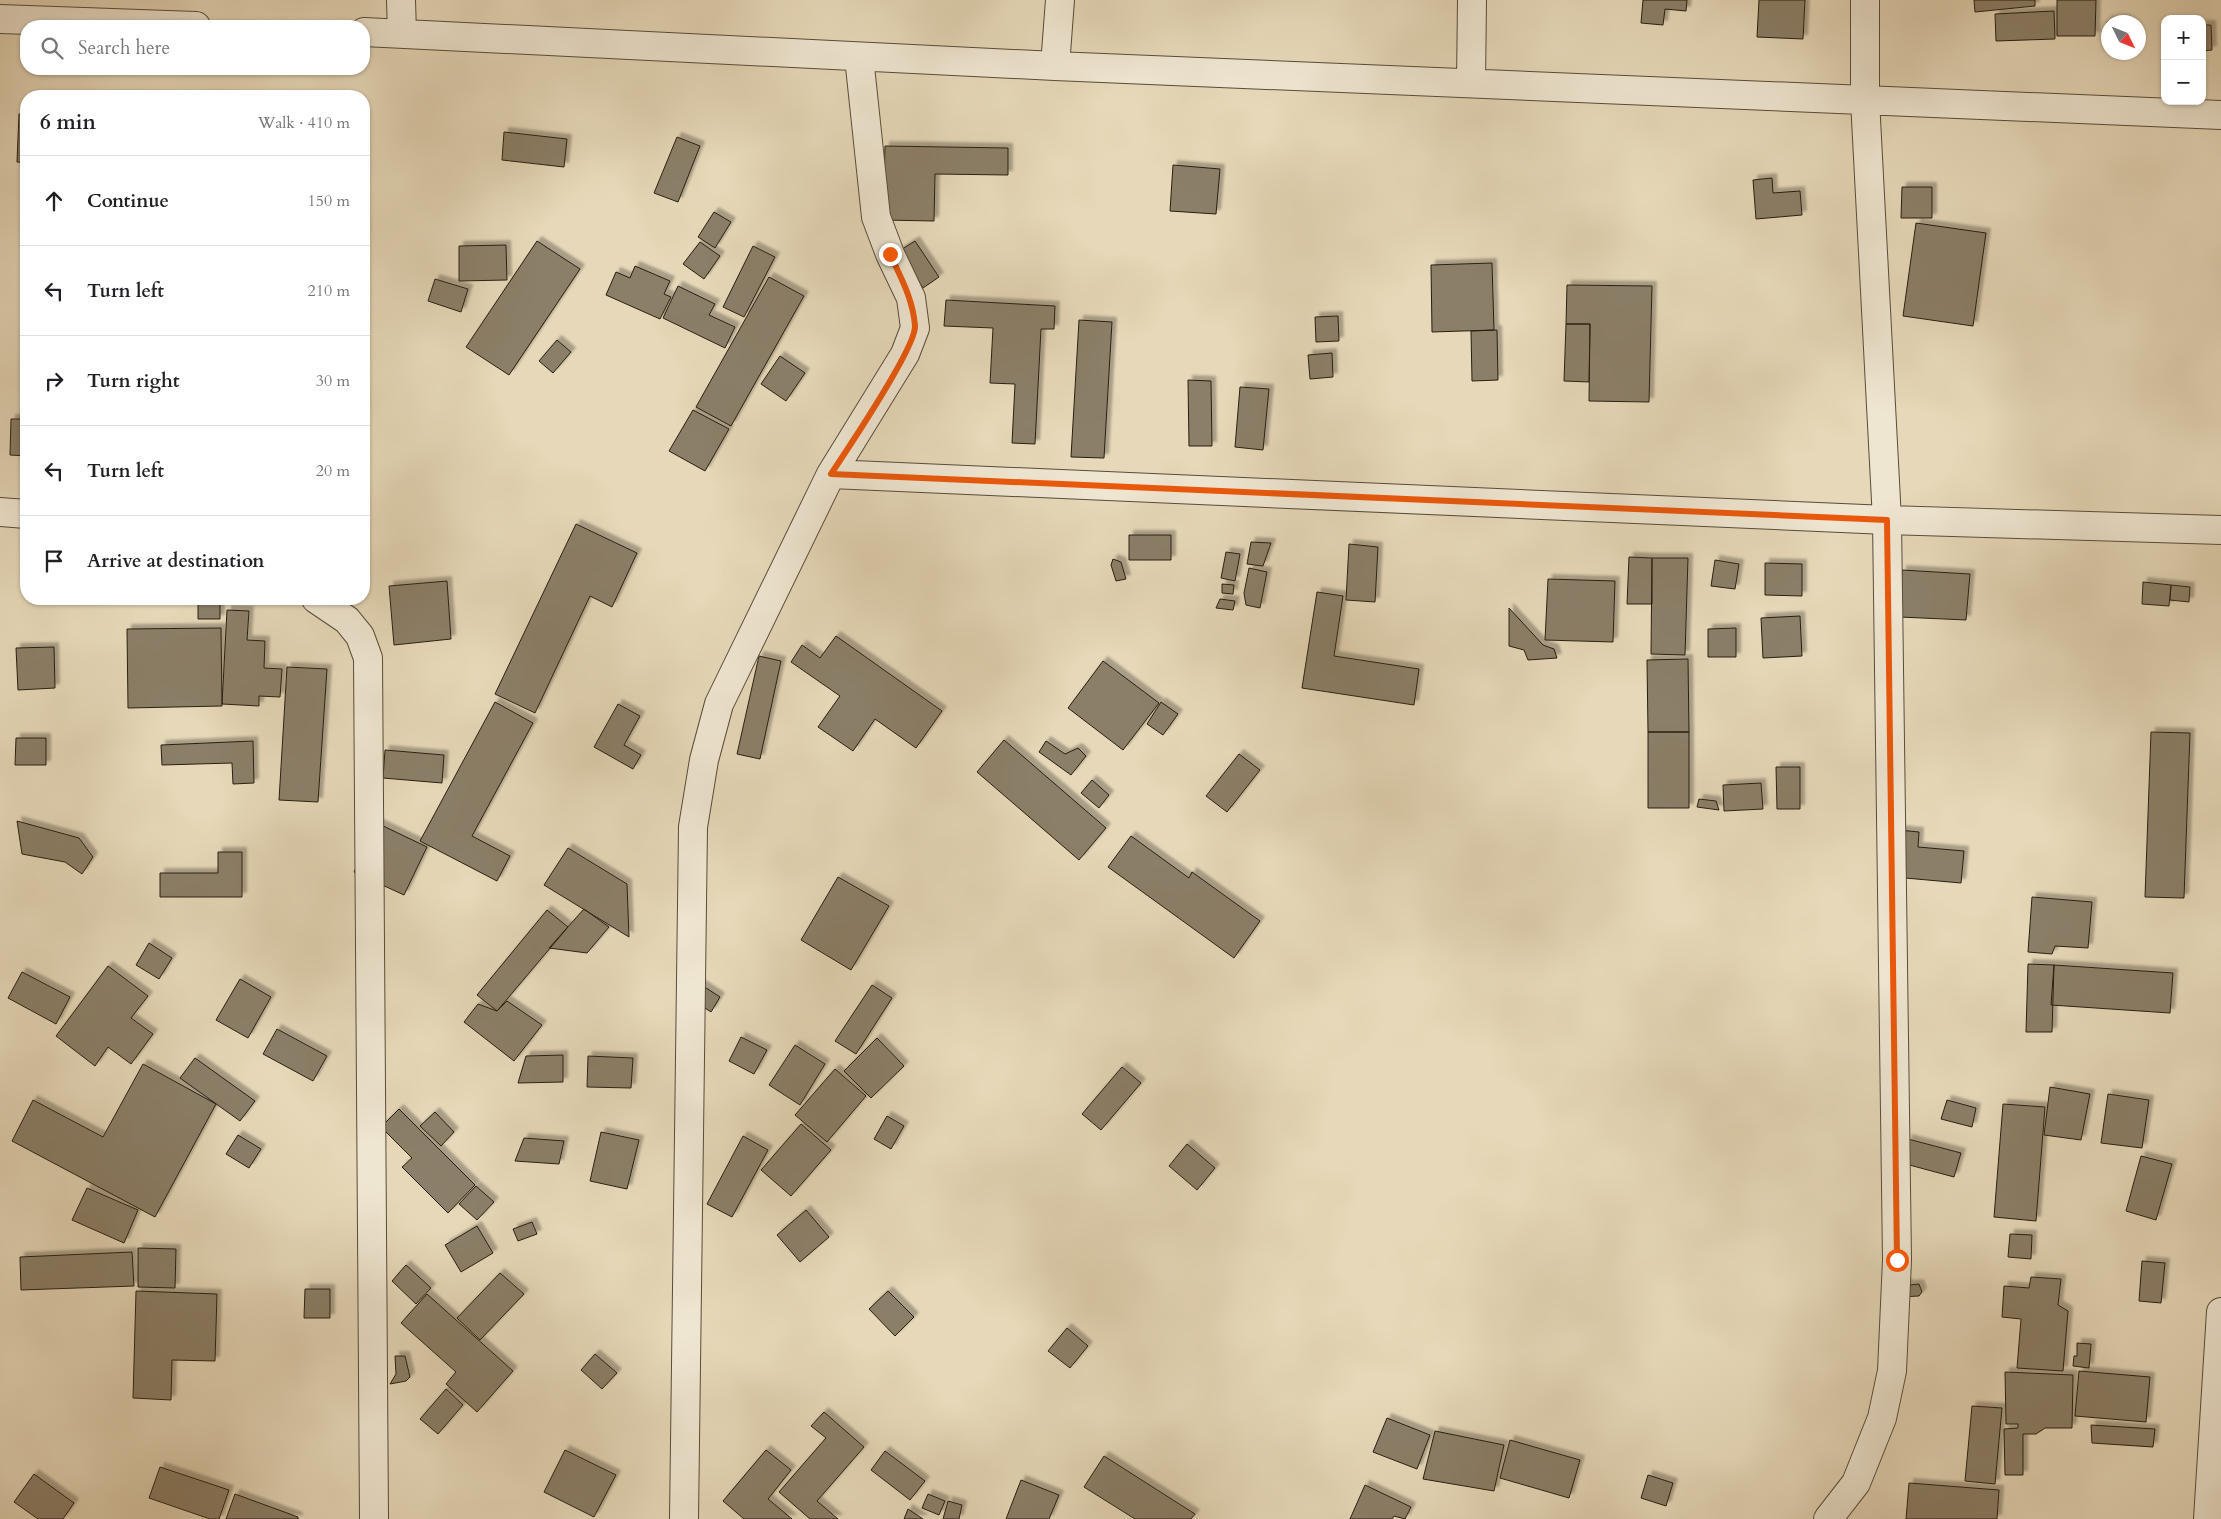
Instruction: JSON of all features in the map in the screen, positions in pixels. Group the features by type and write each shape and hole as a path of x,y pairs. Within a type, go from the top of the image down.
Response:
{"street":[{"path":"401,0 402,34"},
{"path":"1055,66 1060,0"},
{"path":"1471,83 1472,0"},
{"path":"1828,1519 1856,1483 1882,1418 1892,1371 1897,1260 1887,520 1865,100 1865,0"},
{"path":"0,19 28,20"},
{"path":"370,32 1055,66 2221,115"},
{"path":"684,1519 693,827 704,760 719,704 831,474 905,354 915,328 911,298 890,254 876,217 859,57"},
{"path":"831,474 1887,520 2221,530"},
{"path":"0,512 20,514"},
{"path":"325,605 347,620 360,636 368,658 374,1519"},
{"path":"2208,1519 2221,1312"}],"building":[{"path":"1643,0 1687,0 1686,11 1665,9 1663,25 1641,23"},
{"path":"1759,0 1805,0 1803,39 1757,37"},
{"path":"1974,0 2035,0 2035,6 1975,12"},
{"path":"2057,0 2096,0 2095,36 2057,36"},
{"path":"2054,11 2055,39 1996,41 1995,14"},
{"path":"2206,25 2211,25 2212,50 2206,51"},
{"path":"19,114 20,162 17,162"},
{"path":"504,132 567,139 564,167 502,160"},
{"path":"677,137 700,146 678,202 654,193"},
{"path":"885,146 1008,148 1008,175 935,174 934,221 883,220"},
{"path":"1173,165 1220,169 1216,214 1170,211"},
{"path":"1772,178 1773,193 1800,191 1802,215 1756,219 1753,180"},
{"path":"1902,187 1932,187 1932,218 1901,218"},
{"path":"714,212 731,222 715,248 698,237"},
{"path":"1916,223 1986,233 1973,326 1903,316"},
{"path":"537,241 580,269 509,375 466,347"},
{"path":"915,241 939,277 923,288 899,251"},
{"path":"700,242 720,256 704,279 683,264"},
{"path":"506,245 507,280 459,281 459,246"},
{"path":"753,246 775,257 744,317 723,307"},
{"path":"1492,263 1494,330 1432,332 1431,265"},
{"path":"635,266 670,281 664,294 671,297 660,319 606,295 616,272 630,278"},
{"path":"769,277 804,296 731,426 696,407"},
{"path":"435,279 468,289 461,312 428,301"},
{"path":"1567,285 1652,286 1649,402 1589,401 1590,324 1566,324"},
{"path":"678,286 715,304 709,315 735,327 725,348 663,318"},
{"path":"946,300 1055,306 1054,329 1041,329 1035,444 1012,443 1015,384 990,383 993,328 944,326"},
{"path":"1338,316 1339,341 1316,342 1315,317"},
{"path":"1079,320 1112,322 1104,458 1071,457"},
{"path":"1566,324 1590,324 1589,382 1564,381"},
{"path":"1497,330 1498,380 1472,381 1471,331"},
{"path":"557,340 571,352 553,373 539,361"},
{"path":"1332,353 1333,377 1310,379 1308,355"},
{"path":"780,356 805,373 786,401 761,384"},
{"path":"1188,380 1211,381 1212,446 1189,446"},
{"path":"1240,387 1269,389 1263,450 1235,447"},
{"path":"693,410 729,429 705,471 669,451"},
{"path":"11,419 20,419 20,456 10,455"},
{"path":"576,524 637,553 612,607 590,596 535,713 495,694"},
{"path":"1129,535 1171,535 1171,560 1129,560"},
{"path":"1251,542 1271,543 1263,566 1247,564"},
{"path":"1349,544 1378,547 1375,602 1346,600"},
{"path":"1226,552 1240,554 1235,581 1221,578"},
{"path":"1629,557 1652,558 1652,604 1627,604"},
{"path":"1652,558 1688,558 1685,655 1651,654"},
{"path":"1113,559 1121,562 1126,579 1116,581 1111,565"},
{"path":"1715,560 1739,564 1735,589 1711,586"},
{"path":"1765,563 1802,564 1802,596 1765,595"},
{"path":"1249,568 1267,572 1260,608 1246,605 1244,593"},
{"path":"1902,570 1970,574 1966,620 1900,617"},
{"path":"1548,579 1615,581 1613,642 1545,640"},
{"path":"447,581 451,639 394,645 389,586"},
{"path":"2143,582 2171,585 2169,606 2142,604"},
{"path":"1222,584 1234,585 1233,594 1222,593"},
{"path":"2171,585 2190,587 2189,602 2170,600"},
{"path":"1317,592 1343,596 1334,656 1419,669 1414,705 1302,688"},
{"path":"1220,599 1235,601 1233,610 1216,608"},
{"path":"198,605 220,605 220,619 198,619"},
{"path":"1509,608 1543,645 1554,649 1557,658 1528,660 1524,650 1509,646"},
{"path":"227,610 249,611 247,640 265,641 264,668 282,669 280,697 259,696 259,706 222,704"},
{"path":"1800,616 1802,656 1763,658 1761,618"},
{"path":"221,628 222,706 128,708 127,629"},
{"path":"1736,628 1736,657 1708,657 1708,629"},
{"path":"836,636 942,711 916,748 875,719 853,751 818,727 840,696 791,662 802,645 820,658"},
{"path":"54,647 55,688 18,690 16,648"},
{"path":"759,656 781,661 760,759 737,754"},
{"path":"1688,659 1689,732 1648,732 1647,660"},
{"path":"1103,661 1159,703 1123,750 1068,708"},
{"path":"287,667 327,669 318,802 279,800"},
{"path":"495,702 533,723 472,836 510,856 497,881 420,841"},
{"path":"1161,702 1178,714 1163,735 1147,724"},
{"path":"618,704 640,716 624,745 641,755 633,769 594,747"},
{"path":"1648,732 1689,732 1689,808 1648,808"},
{"path":"2151,732 2190,733 2184,898 2145,897"},
{"path":"16,738 46,738 46,765 15,765"},
{"path":"1004,740 1106,828 1079,860 977,772"},
{"path":"253,741 254,783 233,784 232,763 162,765 161,745"},
{"path":"1046,741 1065,754 1078,748 1086,756 1071,775 1039,752"},
{"path":"385,750 444,755 442,783 383,778"},
{"path":"1239,754 1260,770 1227,812 1206,796"},
{"path":"1776,767 1800,767 1800,809 1777,809"},
{"path":"1092,780 1109,795 1099,808 1081,793"},
{"path":"1761,783 1763,809 1724,811 1723,785"},
{"path":"1699,799 1716,801 1719,810 1697,807"},
{"path":"17,821 79,838 93,857 82,874 65,862 22,854"},
{"path":"377,823 427,847 404,895 354,872"},
{"path":"1899,830 1919,832 1918,847 1964,851 1961,883 1894,877"},
{"path":"1131,836 1189,878 1192,872 1260,921 1234,958 1108,867"},
{"path":"568,848 627,884 629,937 544,885"},
{"path":"218,852 242,852 242,897 160,897 160,873 218,873"},
{"path":"838,877 889,906 851,970 801,940"},
{"path":"2032,897 2092,902 2088,948 2055,946 2052,954 2028,952"},
{"path":"584,909 609,927 587,953 549,948"},
{"path":"547,910 568,927 497,1011 477,995"},
{"path":"149,943 172,958 159,979 136,965"},
{"path":"2028,964 2054,965 2052,1032 2026,1032"},
{"path":"2054,965 2173,973 2170,1013 2051,1005"},
{"path":"108,966 148,996 131,1018 153,1034 131,1064 108,1047 95,1066 56,1036"},
{"path":"22,972 70,997 56,1024 8,998"},
{"path":"240,979 271,997 248,1038 216,1020"},
{"path":"700,984 720,997 711,1012 691,999"},
{"path":"872,985 892,998 856,1054 835,1041"},
{"path":"507,1001 542,1025 514,1061 464,1022 478,1004 497,1011"},
{"path":"277,1029 327,1056 313,1081 263,1054"},
{"path":"741,1037 767,1050 754,1074 729,1061"},
{"path":"877,1038 904,1066 871,1098 844,1071"},
{"path":"795,1045 825,1064 800,1105 769,1085"},
{"path":"563,1055 563,1082 518,1083 526,1056"},
{"path":"588,1056 633,1058 631,1088 587,1087"},
{"path":"195,1058 255,1101 240,1121 180,1078"},
{"path":"143,1064 216,1104 155,1217 12,1141 33,1100 103,1137"},
{"path":"1122,1067 1141,1083 1101,1130 1082,1114"},
{"path":"835,1069 866,1096 827,1142 795,1115"},
{"path":"2050,1087 2090,1094 2081,1140 2044,1135"},
{"path":"2108,1094 2149,1100 2142,1148 2101,1143"},
{"path":"1947,1100 1976,1108 1972,1127 1941,1119"},
{"path":"2003,1104 2045,1107 2036,1221 1994,1217"},
{"path":"399,1109 475,1185 448,1213 402,1167 412,1158 381,1127"},
{"path":"435,1112 454,1132 441,1146 420,1126"},
{"path":"887,1116 904,1126 891,1149 874,1139"},
{"path":"801,1124 831,1150 791,1196 761,1170"},
{"path":"601,1132 639,1140 627,1189 590,1181"},
{"path":"238,1135 261,1149 249,1168 226,1154"},
{"path":"743,1136 768,1150 732,1217 707,1204"},
{"path":"524,1138 564,1141 559,1164 515,1161"},
{"path":"1908,1139 1961,1153 1954,1177 1902,1163"},
{"path":"1187,1144 1215,1168 1197,1190 1169,1166"},
{"path":"2141,1156 2172,1164 2156,1220 2126,1211"},
{"path":"476,1186 494,1202 477,1220 459,1204"},
{"path":"87,1188 138,1210 124,1243 72,1220"},
{"path":"806,1210 829,1237 800,1262 777,1235"},
{"path":"532,1222 537,1234 518,1241 513,1229"},
{"path":"477,1226 493,1253 461,1272 445,1245"},
{"path":"2010,1234 2032,1235 2031,1259 2008,1257"},
{"path":"138,1248 176,1249 175,1288 138,1287"},
{"path":"132,1252 134,1286 21,1290 20,1257"},
{"path":"2142,1261 2165,1263 2161,1303 2139,1301"},
{"path":"406,1265 431,1288 416,1304 392,1281"},
{"path":"500,1273 524,1294 480,1340 457,1318"},
{"path":"2031,1277 2061,1279 2058,1305 2068,1311 2063,1371 2017,1368 2021,1319 2002,1317 2004,1286 2029,1288"},
{"path":"1904,1282 1910,1285 1919,1284 1922,1292 1919,1296 1899,1297"},
{"path":"305,1289 330,1289 330,1318 304,1318"},
{"path":"136,1291 217,1294 215,1361 172,1360 171,1400 133,1398"},
{"path":"888,1291 914,1317 895,1336 869,1309"},
{"path":"427,1294 513,1371 477,1412 446,1384 456,1372 401,1323"},
{"path":"1067,1328 1088,1346 1070,1368 1048,1351"},
{"path":"2077,1343 2091,1344 2089,1368 2073,1366 2074,1356 2077,1356"},
{"path":"595,1354 617,1373 602,1389 581,1370"},
{"path":"395,1356 405,1356 410,1377 406,1381 390,1384 396,1374"},
{"path":"2079,1371 2150,1377 2146,1422 2075,1416"},
{"path":"2005,1372 2073,1375 2072,1428 2045,1428 2036,1434 2023,1434 2023,1475 2005,1475 2004,1429 2018,1428 2018,1424 2006,1424"},
{"path":"446,1389 463,1405 438,1434 420,1419"},
{"path":"1972,1406 2002,1408 1995,1484 1965,1481"},
{"path":"824,1412 864,1447 817,1501 838,1519 810,1519 779,1492 826,1438 811,1426"},
{"path":"1387,1418 1430,1435 1417,1469 1373,1452"},
{"path":"2091,1425 2155,1429 2153,1447 2092,1443"},
{"path":"1435,1431 1504,1445 1494,1491 1423,1479"},
{"path":"1510,1440 1580,1460 1569,1498 1500,1478"},
{"path":"565,1450 616,1475 594,1517 544,1492"},
{"path":"766,1450 791,1470 768,1499 792,1519 744,1519 723,1501"},
{"path":"885,1451 925,1481 910,1500 871,1470"},
{"path":"1104,1456 1195,1514 1191,1519 1135,1519 1084,1487"},
{"path":"160,1467 229,1490 219,1519 210,1519 149,1498"},
{"path":"34,1474 74,1503 63,1519 38,1519 14,1502"},
{"path":"1648,1475 1673,1483 1666,1506 1641,1498"},
{"path":"1021,1480 1059,1495 1049,1519 1006,1519"},
{"path":"1909,1483 1999,1490 1997,1519 1906,1519"},
{"path":"1365,1485 1411,1507 1405,1519 1394,1516 1392,1519 1350,1519"},
{"path":"235,1494 298,1517 298,1519 226,1519"},
{"path":"928,1494 945,1501 939,1515 922,1508"},
{"path":"948,1501 962,1505 959,1519 943,1519"},
{"path":"908,1509 923,1519 904,1519"}],"route":[{"path":"890,254 911,298 915,328 905,354 831,474 1887,520 1897,1260"}]}
